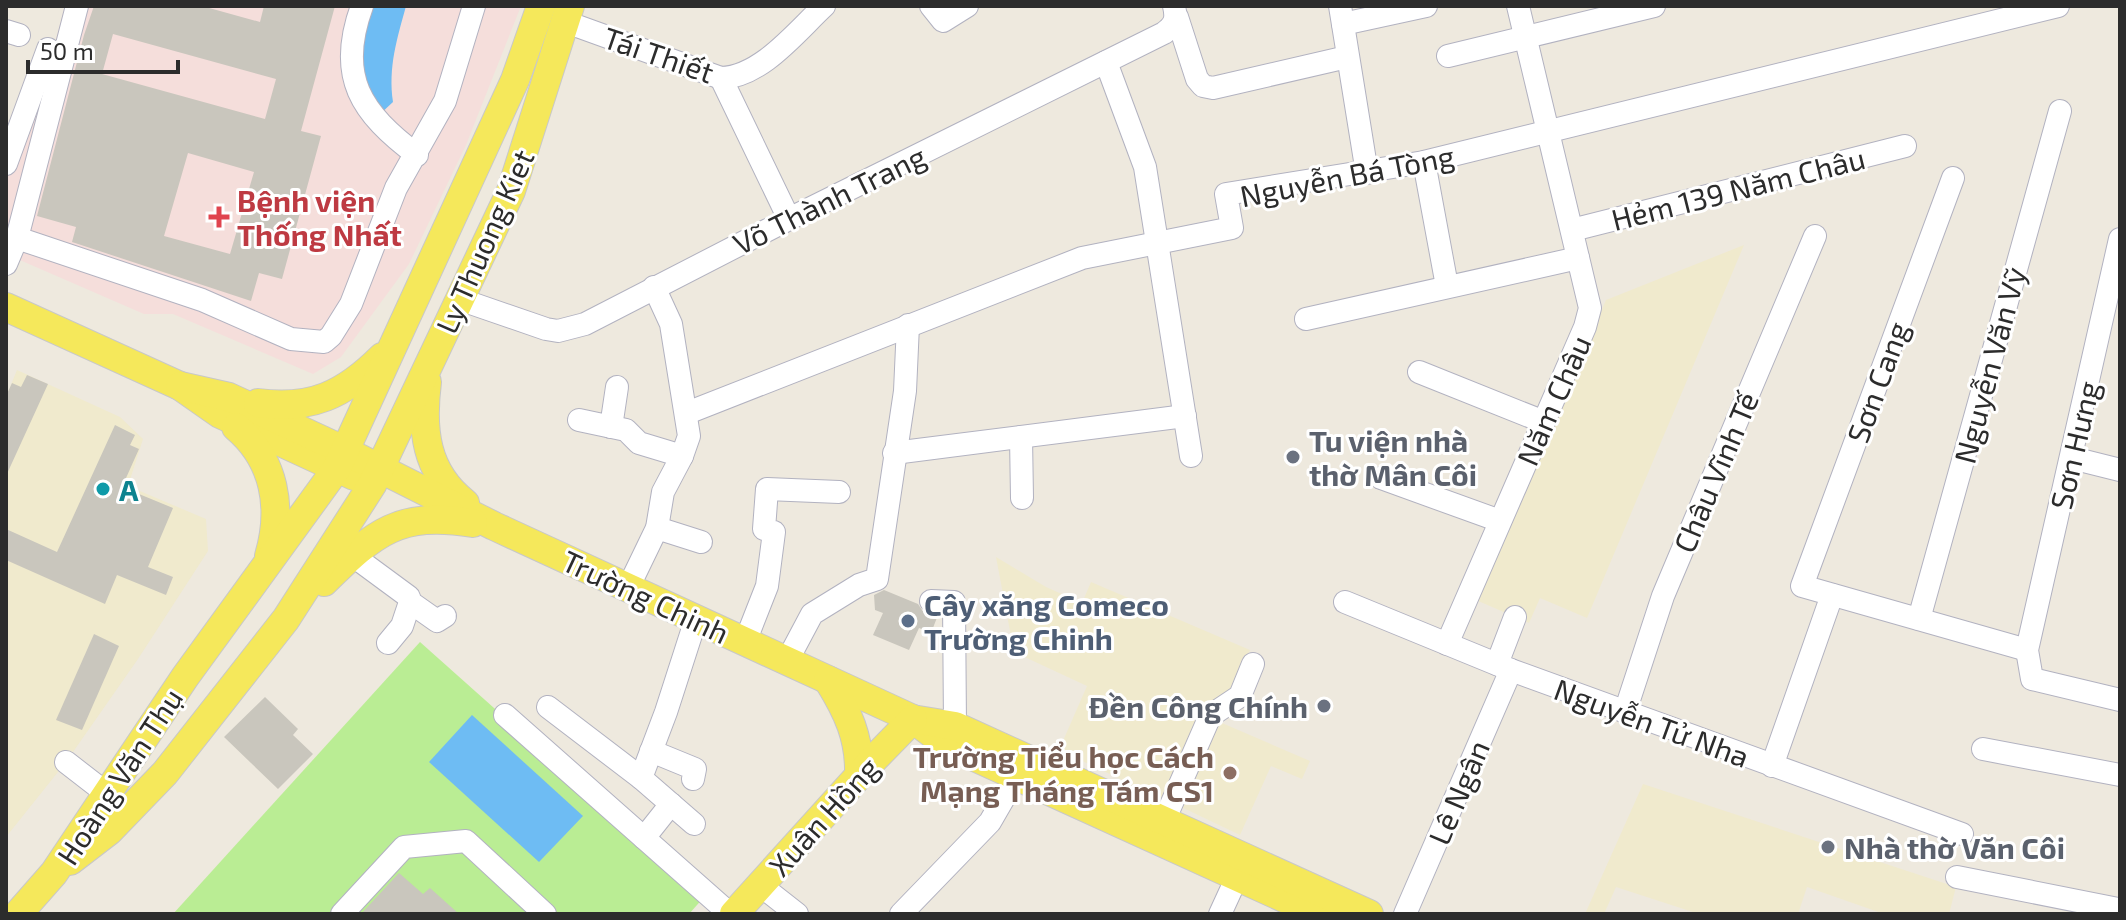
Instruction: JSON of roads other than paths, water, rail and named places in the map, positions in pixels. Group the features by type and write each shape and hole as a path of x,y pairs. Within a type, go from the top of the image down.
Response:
{"main road":[{"name":"Ly Thuong Kiet","path":"342,460 515,80 541,6"},
{"name":"Ly Thuong Kiet","path":"377,476 511,191 568,14"},
{"path":"6,307 224,405 280,406 314,402 351,384 391,348"},
{"path":"435,353 425,407 425,441 429,455 445,485 494,526"},
{"path":"376,384 412,401"},
{"path":"224,405 255,448 272,481 277,500 274,538 263,573"},
{"name":"Trường Chinh","path":"224,405 913,719 946,744 1016,777 1160,830 1369,914"},
{"name":"Hoàng Văn Thụ","path":"54,873 185,677 342,460"},
{"name":"Hoàng Văn Thụ","path":"54,873 109,831 165,773 286,619 377,476"},
{"path":"286,619 352,555 387,529 426,518 494,526"},
{"path":"828,680 854,727 860,756 859,775"},
{"name":"Trường Chinh","path":"913,719 955,726 1160,830 1237,877 1319,914"},
{"name":"Xuân Hồng","path":"732,914 913,719"},
{"path":"18,914 54,873"}],"street":[{"path":"6,264 17,238 77,6"},
{"path":"362,6 353,31 351,68 364,103 385,131 417,155"},
{"path":"17,238 202,300 291,339 324,342 351,304 396,188 445,101 474,6"},
{"name":"Tái Thiết","path":"568,14 721,78 745,75 754,70 824,6"},
{"path":"937,14 967,6"},
{"path":"1367,173 1341,15 1426,6"},
{"name":"Năm Châu","path":"1447,644 1589,318 1590,308 1518,6"},
{"path":"1448,56 1654,6"},
{"name":"Nguyễn Bá Tòng","path":"687,413 1082,258 1232,228 1226,194 1424,162 2058,6"},
{"path":"1176,12 1197,79 1203,86 1213,88 1347,57"},
{"name":"Võ Thành Trang","path":"459,299 558,331 585,324 1164,33 1172,27 1176,12"},
{"path":"6,164 48,49"},
{"path":"1106,62 1145,167 1191,456"},
{"path":"721,78 789,219"},
{"name":"Nguyễn Văn Vỹ","path":"1919,619 2060,111"},
{"name":"Hẻm 139 Năm Châu","path":"1572,230 1905,146"},
{"path":"1424,162 1447,286"},
{"name":"Sơn Cang","path":"1832,595 1802,586 1953,178"},
{"name":"Châu Vĩnh Tế","path":"1625,712 1663,596 1815,236"},
{"name":"Sơn Hưng","path":"2027,650 2120,239"},
{"path":"1306,319 1578,258"},
{"path":"628,588 657,528 663,492 689,436 671,324 654,287"},
{"path":"787,661 812,614 859,585 877,579 905,391 908,325"},
{"path":"1419,372 1544,422"},
{"path":"611,427 617,387"},
{"path":"894,453 1185,416"},
{"path":"579,420 626,430 639,443 682,456"},
{"path":"1021,437 1022,498"},
{"path":"2072,458 2120,470"},
{"path":"1381,478 1500,521"},
{"path":"745,642 767,586 774,532 764,529 767,489 839,492"},
{"path":"657,528 701,542"},
{"path":"352,555 409,597 402,626 388,643"},
{"path":"1772,766 1832,595 2027,650 2032,679 2120,700"},
{"path":"931,601 954,602 955,726"},
{"path":"410,602 437,621 445,616"},
{"name":"Nguyễn Tử Nha","path":"1345,602 1504,667 1962,834"},
{"name":"Lê Ngân","path":"1405,914 1504,667 1515,617"},
{"path":"641,778 696,619"},
{"path":"1160,830 1210,716 1240,696 1253,664"},
{"path":"548,707 641,778 694,824"},
{"path":"505,715 732,914"},
{"path":"1983,749 2120,775"},
{"path":"651,751 695,769 693,779"},
{"path":"66,762 106,793"},
{"path":"901,914 990,822 1016,777"},
{"path":"644,838 671,804"},
{"path":"342,914 404,847 466,841 545,914"},
{"path":"1220,914 1237,877"},
{"path":"1957,877 2118,908"},
{"path":"760,885 797,914"}],"water":[{"path":"370,6 406,6 393,65 393,102 378,116 359,55"},
{"path":"472,715 583,816 539,862 429,762"}],"place":[{"name":"Bệnh viện Thống Nhất","path":"219,217"},
{"name":"Tu viện nhà thờ Mân Côi","path":"1293,457"},
{"name":"A","path":"103,489"},
{"name":"Cây xăng Comeco Trường Chinh","path":"908,621"},
{"name":"Đền Công Chính","path":"1324,706"},
{"name":"Trường Tiểu học Cách Mạng Tháng Tám CS1","path":"1230,773"},
{"name":"Nhà thờ Văn Côi","path":"1828,847"}]}
